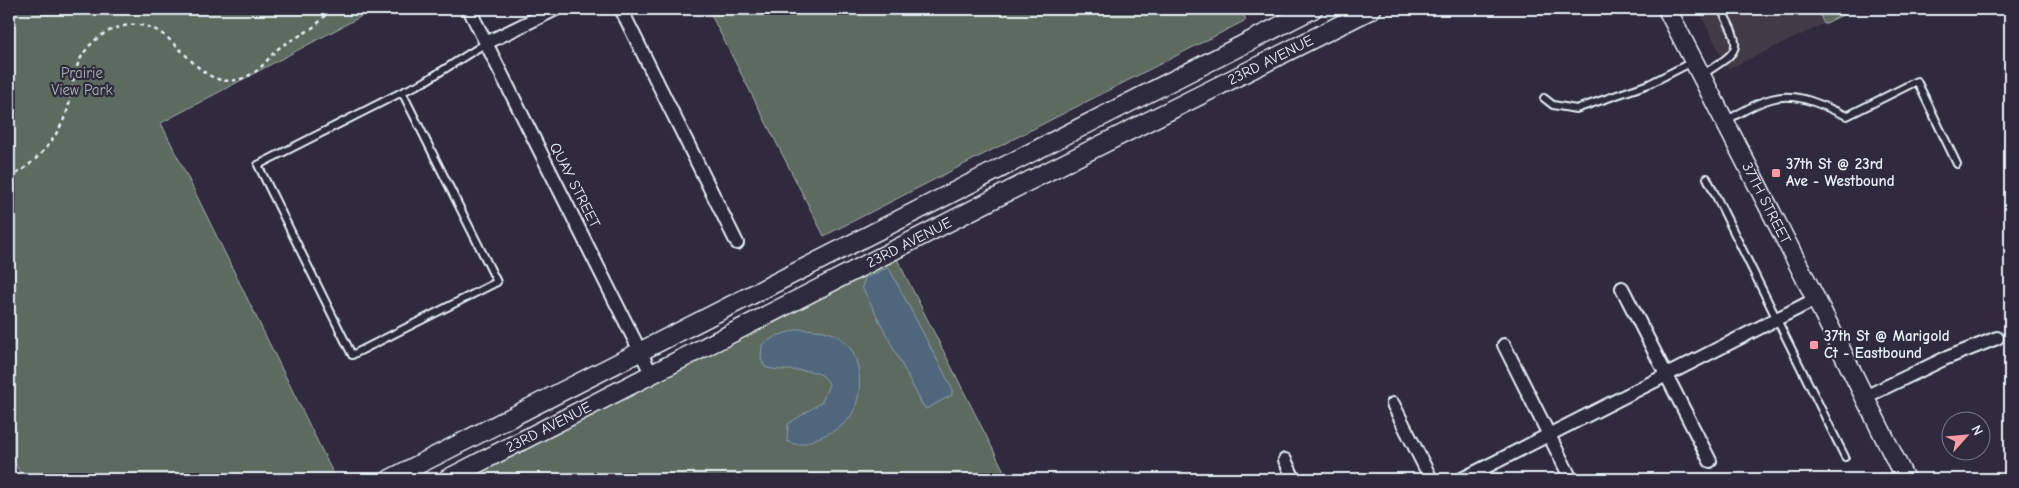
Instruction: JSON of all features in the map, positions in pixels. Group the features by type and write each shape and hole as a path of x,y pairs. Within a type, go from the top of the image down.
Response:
{"main road":[{"name":"23RD AVENUE","path":"390,479 1313,9"},
{"name":"23RD AVENUE","path":"447,479 1004,194 1372,9"},
{"name":"37TH STREET","path":"1667,9 1816,299 1905,479"}],"street":[{"name":"QUAY STREET","path":"469,9 652,375"},
{"path":"486,44 556,9"},
{"path":"621,9 738,243"},
{"path":"1622,288 1710,461"},
{"path":"1462,479 1816,299"},
{"path":"1865,397 1944,359 1998,338"},
{"path":"1504,344 1571,479"},
{"path":"1393,404 1431,479"},
{"path":"1285,460 1294,479"}],"lane":[{"path":"1544,98 1553,105 1576,109 1731,56 1735,47 1735,34 1721,9"},
{"path":"402,92 497,282 352,355 258,165 381,101 424,82 486,44"},
{"path":"1724,121 1770,99 1788,96 1806,99 1846,116 1917,81 1957,164"},
{"path":"1707,178 1846,457"}],"path":[{"path":"9,178 32,163 59,130 67,112 80,59 97,38 107,32 135,24 148,26 166,36 201,71 211,78 235,80 259,70 280,47 315,27 329,9"}],"shaded area":[{"path":"1698,9 1817,9 1824,24 1728,69"}],"green space":[{"name":"Prairie View Park","path":"9,9 375,9 161,123 336,479 23,479 9,451"},
{"path":"708,9 1241,9 1246,20 824,236"},
{"path":"1817,9 1855,9 1824,24"},
{"path":"893,251 1008,479 451,479"}],"water":[{"path":"887,268 890,270 952,388 952,395 926,409 862,287 865,278"},
{"path":"799,329 828,332 843,340 854,355 859,375 859,386 856,405 845,423 825,435 798,444 787,441 788,424 822,402 829,384 818,373 773,369 765,367 761,359 762,345 776,336"}],"place":[{"name":"37th St @ 23rd Ave - Westbound","path":"1776,173"},
{"name":"37th St @ Marigold Ct - Eastbound","path":"1814,345"}]}
